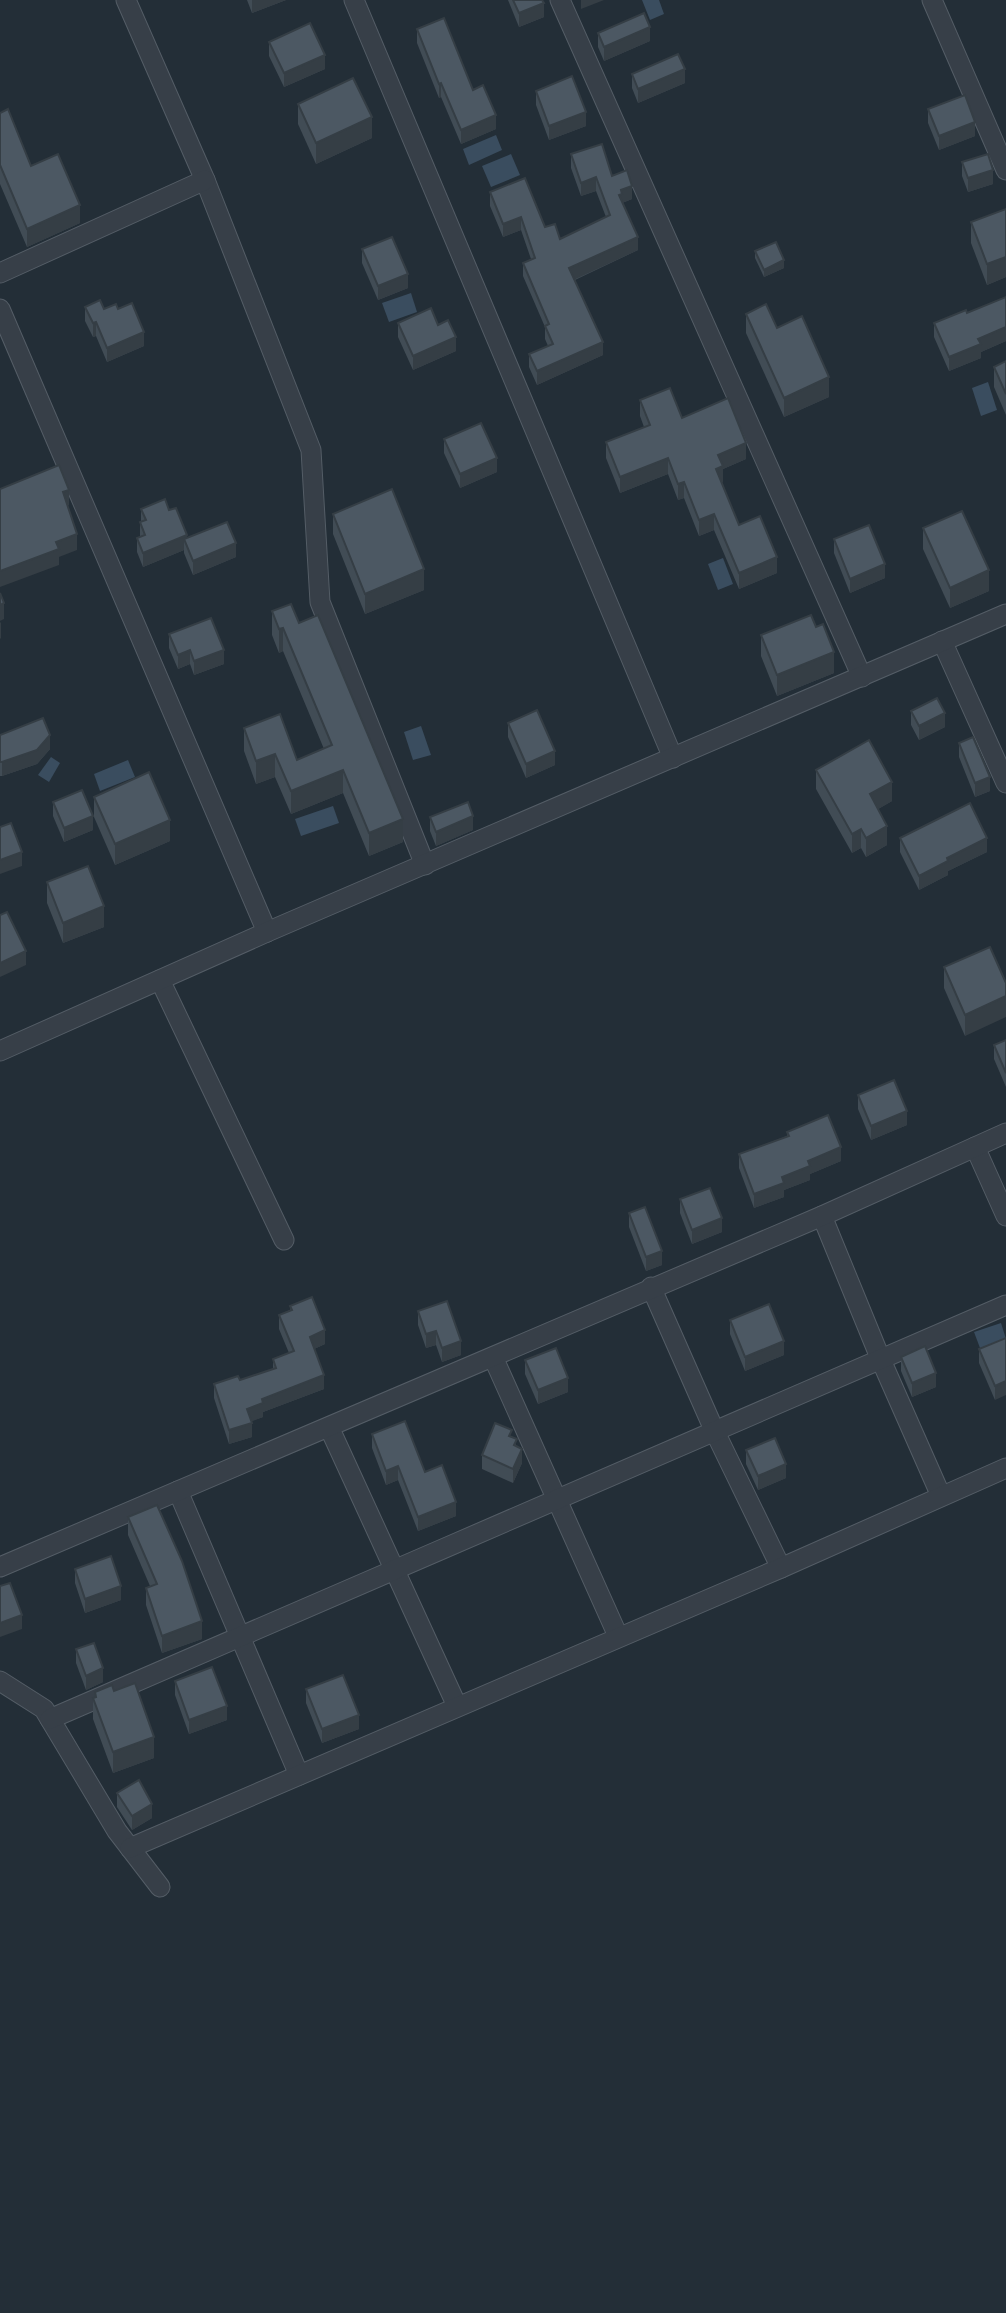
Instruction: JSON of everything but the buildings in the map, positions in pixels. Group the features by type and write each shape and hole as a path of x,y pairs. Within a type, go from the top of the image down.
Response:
{"street":[{"path":"126,0 205,180 311,450 320,603 425,865"},
{"path":"354,0 673,758"},
{"path":"560,0 862,677"},
{"path":"932,0 1006,170"},
{"path":"0,273 205,180"},
{"path":"0,309 267,932"},
{"path":"0,1051 267,932 1006,614"},
{"path":"942,641 1006,783"},
{"path":"160,980 284,1240"},
{"path":"0,1567 822,1216 1006,1133"},
{"path":"975,1147 1006,1216"},
{"path":"822,1216 941,1496"},
{"path":"651,1287 715,1432 781,1568"},
{"path":"50,1719 1006,1305"},
{"path":"493,1357 618,1636"},
{"path":"329,1427 396,1568 457,1706"},
{"path":"130,1848 781,1568 1006,1468"},
{"path":"178,1491 299,1775"},
{"path":"0,1681 9,1696 44,1709 117,1831 160,1887"}],"water":[{"path":"642,0 659,0 664,14 650,20"},
{"path":"496,135 502,150 469,165 463,149"},
{"path":"511,154 520,175 491,187 482,166"},
{"path":"411,293 417,312 389,322 382,303"},
{"path":"988,382 997,410 981,416 972,388"},
{"path":"723,558 733,584 718,590 708,564"},
{"path":"421,726 431,755 413,760 404,732"},
{"path":"51,757 60,763 49,782 38,775"},
{"path":"128,760 135,777 100,791 94,774"},
{"path":"333,806 339,823 301,836 295,819"},
{"path":"1001,1323 1006,1339 980,1348 974,1332"}]}
